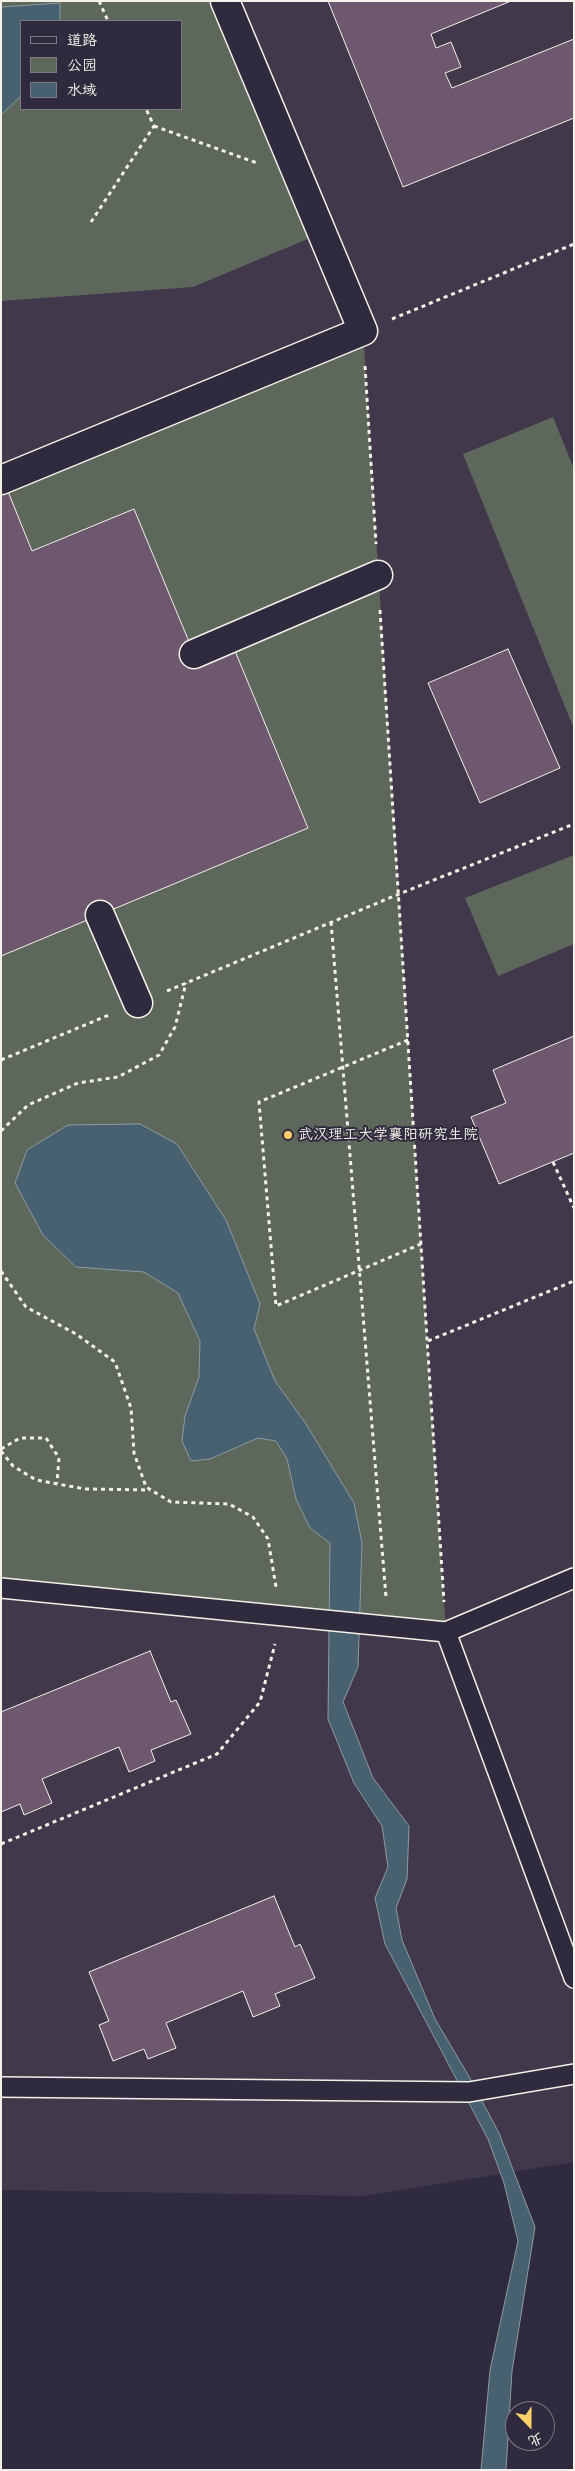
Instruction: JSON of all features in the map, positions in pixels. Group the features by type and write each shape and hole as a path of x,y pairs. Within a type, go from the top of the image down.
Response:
{"street":[{"path":"1,480 363,331 225,1"},
{"path":"194,654 378,575"},
{"path":"100,915 138,1003"}],"lane":[{"path":"1,1588 446,1632 574,1578"},
{"path":"446,1632 574,1978"},
{"path":"1,2087 470,2092 574,2074"}],"path":[{"path":"99,1 108,20"},
{"path":"146,110 154,126 298,177"},
{"path":"91,222 154,126"},
{"path":"446,1632 363,331 574,244"},
{"path":"1,1060 398,894 574,824"},
{"path":"331,922 388,1627"},
{"path":"1,1131 28,1105 78,1083 118,1077 159,1055 175,1027 186,983"},
{"path":"408,1040 259,1102 276,1306 421,1244"},
{"path":"553,1162 574,1208"},
{"path":"1,1271 26,1307 76,1334 115,1362 131,1408 134,1453 146,1487 171,1502 229,1504 253,1517 268,1540 282,1616 260,1702 218,1754 1,1844"},
{"path":"428,1341 574,1281"},
{"path":"57,1483 59,1458 46,1438 20,1438 1,1450 13,1466 36,1480 85,1489 151,1490"}],"shaded area":[{"name":"武汉理工大学襄阳研究生院","path":"1,1 574,1 574,2162 364,2196 1,2190"}],"green space":[{"path":"1,1 225,1 322,233 193,287 1,301"},
{"path":"363,331 446,1632 1,1588 1,480"},
{"path":"553,417 574,469 574,729 463,454"},
{"path":"574,855 574,944 498,976 465,898"}],"water":[{"path":"60,3 60,20 20,20 20,97 1,115 1,7"},
{"path":"140,1124 177,1144 226,1220 260,1304 254,1329 275,1381 306,1424 354,1503 362,1543 358,1667 343,1702 373,1778 409,1826 407,1879 396,1908 402,1940 435,2019 499,2133 535,2227 512,2371 510,2401 505,2401 506,2470 481,2470 490,2370 518,2241 504,2183 488,2139 385,1944 375,1898 388,1867 382,1826 354,1783 328,1719 330,1543 310,1528 296,1499 287,1459 276,1441 258,1438 210,1459 191,1461 182,1441 185,1416 199,1377 200,1341 178,1293 144,1272 76,1267 43,1235 15,1183 27,1150 68,1125"}],"building":[{"path":"328,1 511,1 431,34 436,48 451,42 461,67 445,73 452,88 574,39 574,118 403,187"},
{"path":"7,489 32,551 134,509 197,661 233,646 308,828 1,956 1,492"},
{"path":"508,649 560,768 480,803 428,683"},
{"path":"574,1036 574,1153 499,1184 471,1117 506,1103 493,1070"},
{"path":"150,1651 171,1702 176,1700 191,1734 151,1750 155,1761 129,1772 119,1747 42,1779 52,1803 24,1815 20,1804 1,1812 1,1712"},
{"path":"274,1896 295,1947 300,1944 315,1978 275,1994 280,2006 253,2017 243,1991 166,2023 176,2048 148,2059 144,2049 113,2061 99,2025 109,2021 89,1972"}],"place":[{"name":"武汉理工大学襄阳研究生院","path":"288,1135"}]}
